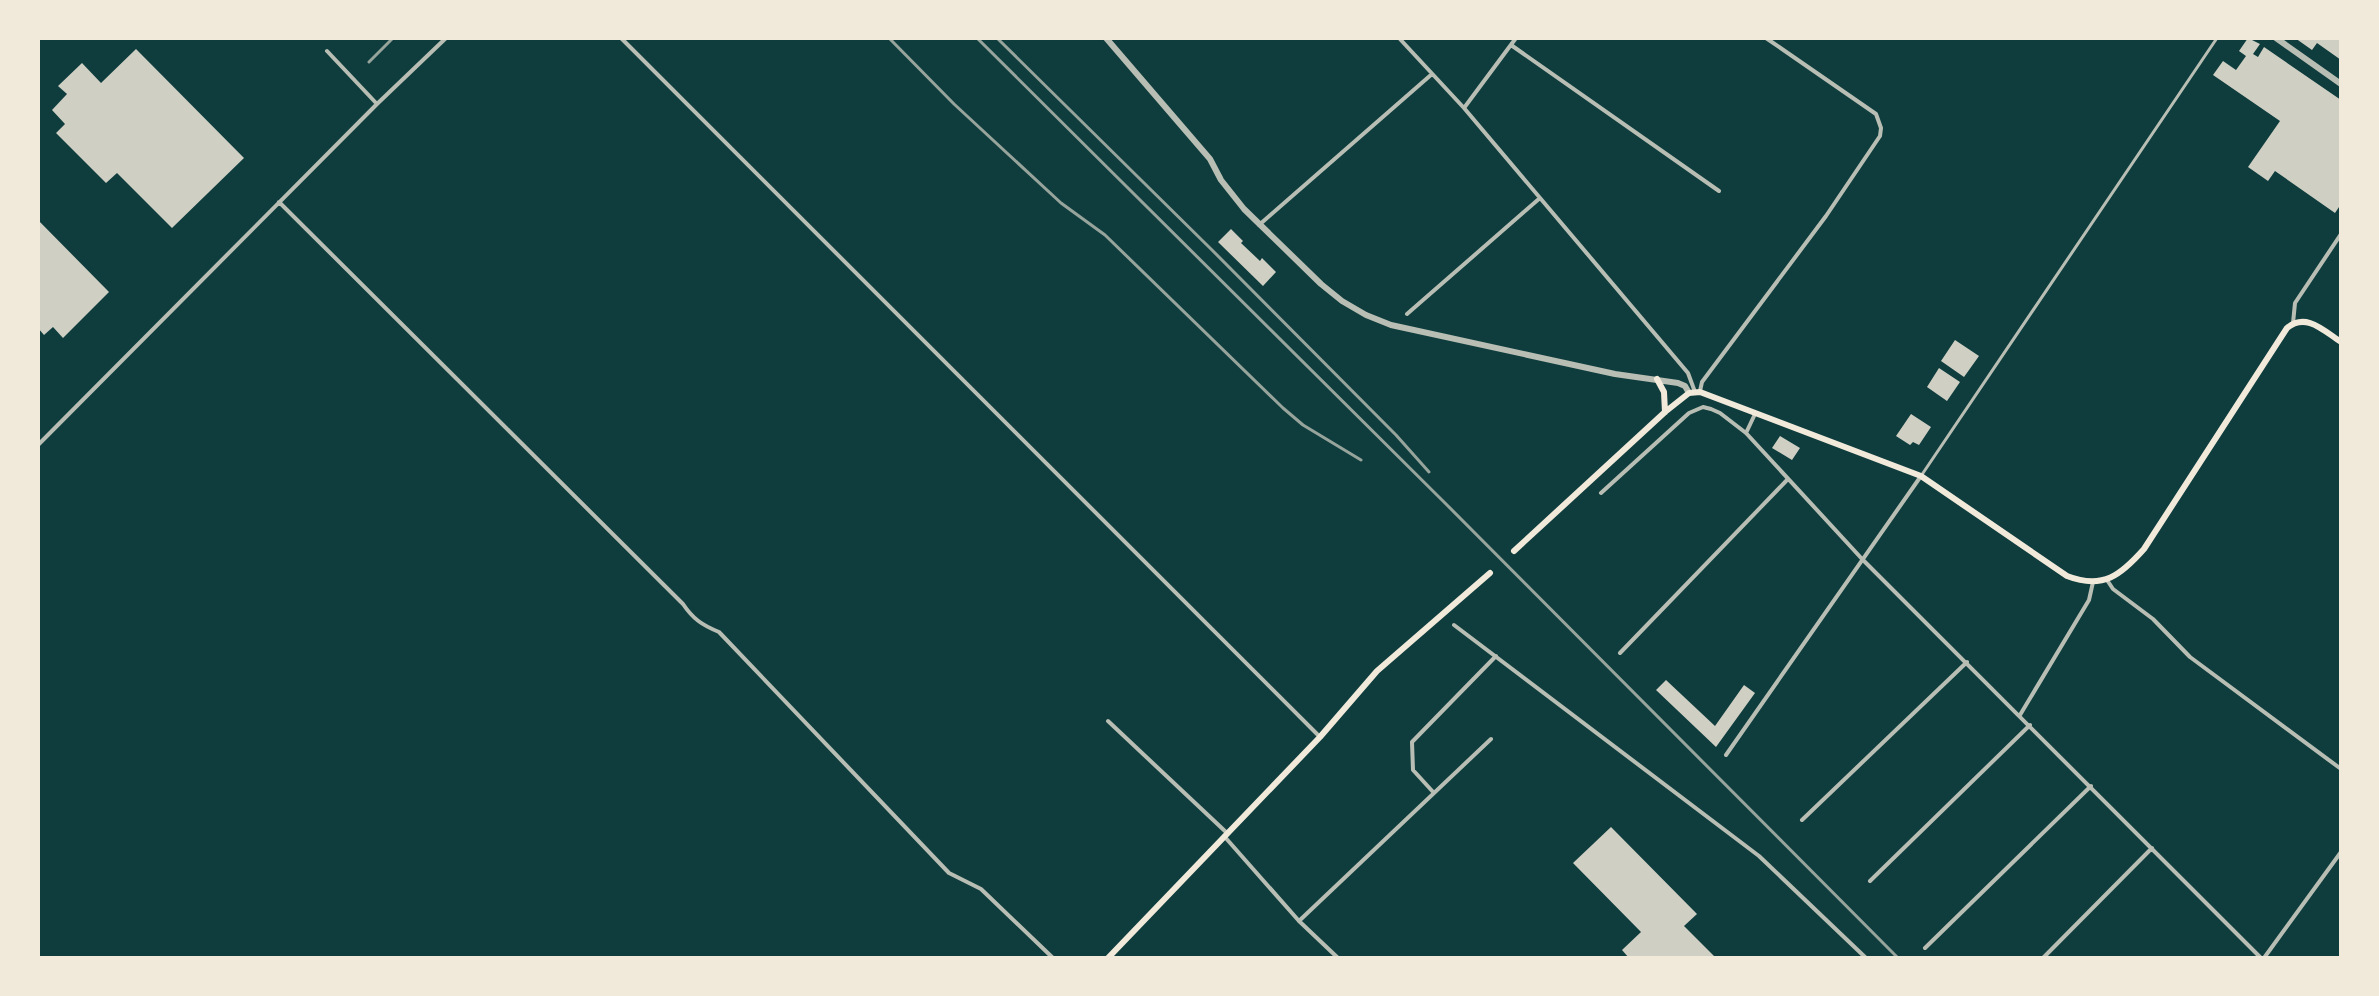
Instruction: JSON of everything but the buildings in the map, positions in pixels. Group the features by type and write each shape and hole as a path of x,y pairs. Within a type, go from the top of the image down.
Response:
{"main road":[{"path":"1514,551 1665,412 1695,392 1756,411 1921,476 2067,576 2093,582 2107,580 2121,572 2144,549 2274,345 2293,323 2313,323 2341,342"},
{"path":"1657,379 1664,392 1665,412"},
{"path":"1108,958 1320,737 1377,671 1490,573"}],"street":[{"path":"38,445 446,38"},
{"path":"621,38 1320,737"},
{"path":"1106,38 1210,159 1221,180 1244,209 1342,301 1391,325 1615,374 1678,383 1695,392"},
{"path":"1399,38 1464,108 1688,373 1695,392"},
{"path":"1464,108 1516,38"},
{"path":"1695,392 1826,216 1876,144 1881,128 1876,114 1766,38"},
{"path":"1726,755 1921,476 2217,38"},
{"path":"2276,38 2341,84"},
{"path":"1511,45 1719,191"},
{"path":"327,51 377,104"},
{"path":"1259,225 1432,74"},
{"path":"1407,314 1540,198"},
{"path":"279,202 683,604 692,618 719,632 949,873 981,889 1053,958"},
{"path":"2293,323 2295,303 2341,234"},
{"path":"1601,493 1680,419 1703,407 1720,413 1746,433 1863,560 2263,958 2341,852"},
{"path":"1746,433 1756,411"},
{"path":"1620,653 1787,480"},
{"path":"2107,580 2111,587 2153,619 2190,657 2341,769"},
{"path":"2020,715 2089,600 2093,582"},
{"path":"1454,625 1759,856 1866,958"},
{"path":"1434,793 1413,770 1412,742 1496,656"},
{"path":"1802,820 1967,662"},
{"path":"1108,721 1226,834 1299,921 1338,958"},
{"path":"1870,881 2030,725"},
{"path":"1299,921 1491,739"},
{"path":"1925,948 2091,786"},
{"path":"2043,958 2152,848"}],"railway":[{"path":"369,62 393,38"},
{"path":"889,38 954,104 1061,203 1105,235 1283,408 1303,425 1361,460"},
{"path":"977,38 1898,958"},
{"path":"997,38 1212,250 1429,472"}]}
